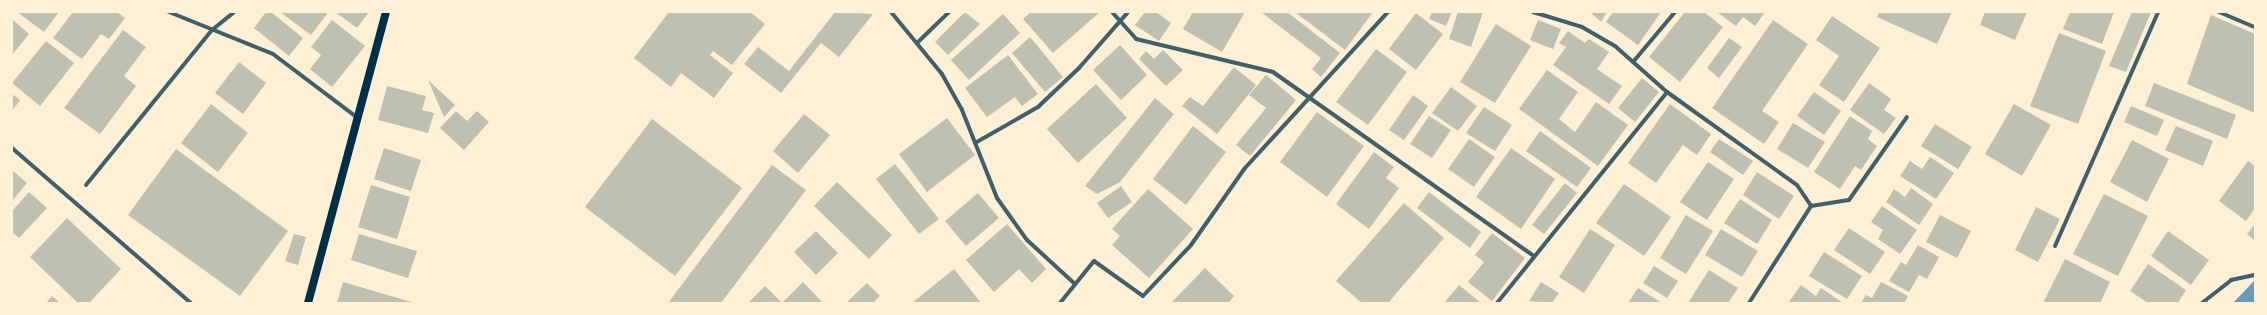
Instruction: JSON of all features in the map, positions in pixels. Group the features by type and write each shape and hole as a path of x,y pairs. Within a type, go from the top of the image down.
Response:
{"main road":[{"path":"308,303 386,12"}],"street":[{"path":"169,12 273,54 358,118"},
{"path":"86,185 212,30 234,12"},
{"path":"891,12 918,42 942,74 975,143 997,198 1027,240 1075,284"},
{"path":"918,42 949,12"},
{"path":"1112,12 1136,39 1274,72 1309,94 1534,256"},
{"path":"975,143 1038,107 1128,12"},
{"path":"1060,303 1094,261 1143,296 1191,245 1245,168 1309,94 1388,12"},
{"path":"1533,12 1582,27 1616,46 1667,92 1797,185 1811,206"},
{"path":"1633,62 1675,12"},
{"path":"2055,246 2158,12"},
{"path":"2219,12 2255,27"},
{"path":"1497,303 1667,92"},
{"path":"1749,303 1811,206 1849,200 1907,117"},
{"path":"12,148 191,303"},
{"path":"2202,303 2231,280 2255,275"}],"water":[{"path":"2254,281 2255,303 2233,303"}],"building":[{"path":"17,12 59,12 44,32"},
{"path":"73,12 117,12 125,18 109,39 101,34 82,59 53,38"},
{"path":"266,12 271,12 303,38 289,56 254,28"},
{"path":"280,12 324,12 327,14 311,35"},
{"path":"335,12 369,12 357,28"},
{"path":"669,12 750,12 765,24 732,65 713,51 710,55 733,73 714,98 681,73 671,87 634,58"},
{"path":"835,12 873,14 839,57 821,43 781,93 744,64 758,47 789,71"},
{"path":"965,12 980,24 948,55 935,42"},
{"path":"1031,12 1100,12 1053,53 1023,19"},
{"path":"1145,12 1156,12 1171,23 1159,41 1135,25"},
{"path":"1193,12 1245,12 1222,52 1183,29"},
{"path":"1261,12 1287,12 1340,53 1321,77 1312,69 1321,58"},
{"path":"1295,12 1373,12 1345,50"},
{"path":"1432,12 1452,12 1446,26 1429,19"},
{"path":"1458,12 1483,12 1471,47 1449,39"},
{"path":"1590,12 1607,12 1601,22"},
{"path":"1613,12 1661,12 1638,45 1606,22"},
{"path":"1685,12 1704,12 1723,27 1680,82 1649,57"},
{"path":"1717,12 1765,12 1755,26 1743,17 1736,26"},
{"path":"1879,12 1952,12 1937,44 1877,17"},
{"path":"1985,12 2027,12 2015,40 1980,25"},
{"path":"2070,12 2114,12 2102,44 2063,29"},
{"path":"2132,12 2151,12 2126,72 2109,66"},
{"path":"1416,13 1443,34 1416,70 1389,49"},
{"path":"1003,14 1020,33 969,80 951,60"},
{"path":"2211,15 2255,34 2255,113 2187,84"},
{"path":"1832,16 1880,48 1844,102 1819,85 1839,56 1816,40"},
{"path":"12,19 29,34 12,55"},
{"path":"332,20 365,46 332,87 310,69 321,55 311,47"},
{"path":"1538,20 1561,29 1553,49 1530,40"},
{"path":"1773,20 1808,44 1762,111 1779,122 1764,144 1712,108"},
{"path":"1496,24 1531,46 1495,103 1460,82"},
{"path":"123,30 146,47 124,76 136,86 100,134 64,108"},
{"path":"1568,31 1585,43 1589,39 1609,52 1597,69 1622,86 1609,104 1553,65 1566,47 1559,43"},
{"path":"2059,33 2106,51 2078,124 2030,106"},
{"path":"1030,37 1063,77 1045,92 1012,53"},
{"path":"1729,38 1742,47 1719,78 1707,68"},
{"path":"46,41 74,63 40,106 12,83"},
{"path":"1120,45 1147,75 1121,100 1093,70"},
{"path":"1376,49 1407,72 1368,125 1336,102"},
{"path":"1163,50 1183,70 1166,86 1139,59 1146,51 1154,59"},
{"path":"1008,55 1038,94 1022,106 1015,97 987,117 965,88"},
{"path":"239,62 266,83 243,114 215,93"},
{"path":"1234,67 1256,85 1217,134 1182,106 1190,97 1203,106"},
{"path":"1547,70 1578,92 1559,119 1575,132 1596,102 1628,125 1598,166 1519,109"},
{"path":"1266,75 1296,100 1250,156 1236,145 1266,108 1249,95"},
{"path":"1642,78 1659,92 1635,122 1618,108"},
{"path":"428,80 455,105 444,117"},
{"path":"1869,83 1891,99 1884,110 1896,118 1884,134 1850,110"},
{"path":"2154,83 2236,115 2227,139 2145,106"},
{"path":"1096,84 1127,118 1078,163 1047,129"},
{"path":"387,86 426,96 422,110 434,113 428,133 378,120"},
{"path":"1451,87 1477,106 1458,131 1432,113"},
{"path":"1814,92 1841,111 1824,135 1797,116"},
{"path":"12,94 20,100 12,111"},
{"path":"1413,95 1428,106 1404,140 1389,130"},
{"path":"1155,98 1174,114 1120,182 1097,194 1085,186"},
{"path":"211,104 248,133 218,172 181,143"},
{"path":"1670,104 1711,134 1697,155 1683,145 1656,183 1628,163"},
{"path":"2014,104 2051,125 2022,176 1985,154"},
{"path":"2131,106 2164,120 2157,136 2124,122"},
{"path":"1484,107 1512,125 1495,151 1466,133"},
{"path":"456,111 467,121 477,111 489,122 464,150 440,128"},
{"path":"1317,112 1364,146 1327,197 1280,162"},
{"path":"804,114 830,135 798,173 773,151"},
{"path":"1429,116 1451,130 1432,158 1410,144"},
{"path":"1850,116 1872,131 1868,139 1877,146 1861,170 1855,166 1840,189 1814,172"},
{"path":"947,118 975,155 927,192 899,154"},
{"path":"652,119 742,188 675,276 585,207"},
{"path":"1793,123 1825,142 1808,168 1777,149"},
{"path":"1935,124 1972,147 1958,169 1921,146"},
{"path":"1193,126 1226,152 1186,205 1153,179"},
{"path":"2176,126 2213,141 2203,166 2165,150"},
{"path":"1540,131 1591,168 1577,187 1526,151"},
{"path":"1469,139 1495,157 1474,187 1448,169"},
{"path":"1719,139 1753,161 1743,175 1710,152"},
{"path":"2132,140 2169,159 2147,202 2110,182"},
{"path":"384,148 421,160 411,191 374,179"},
{"path":"1511,148 1555,179 1521,229 1476,197"},
{"path":"176,149 288,231 240,296 128,215"},
{"path":"1374,152 1394,167 1386,178 1399,188 1369,229 1336,204"},
{"path":"1930,157 1954,173 1936,199 1900,176 1910,161 1922,169"},
{"path":"2248,161 2255,166 2255,208 2246,221 2219,201"},
{"path":"1708,162 1734,179 1707,220 1680,202"},
{"path":"895,164 939,219 919,234 876,179"},
{"path":"772,165 806,190 721,303 668,303"},
{"path":"12,170 27,183 12,201"},
{"path":"1757,172 1794,196 1779,219 1743,195"},
{"path":"837,182 892,235 869,259 814,206"},
{"path":"1565,183 1577,193 1544,234 1532,225"},
{"path":"1624,184 1671,217 1644,256 1596,223"},
{"path":"371,185 410,197 397,239 358,227"},
{"path":"1121,186 1132,202 1108,218 1097,203"},
{"path":"1911,188 1933,204 1919,225 1886,202 1894,189 1905,197"},
{"path":"1148,189 1193,229 1149,278 1112,245 1120,236 1112,229"},
{"path":"29,192 47,208 19,238 12,232 12,211"},
{"path":"1429,192 1481,232 1470,248 1417,208"},
{"path":"978,193 999,218 966,246 945,221"},
{"path":"2104,194 2148,216 2118,276 2073,254"},
{"path":"1740,199 1772,220 1757,244 1724,223"},
{"path":"1404,203 1444,238 1388,303 1362,303 1336,281"},
{"path":"1882,206 1917,230 1900,254 1878,239 1883,230 1871,222"},
{"path":"2036,207 2060,219 2038,262 2015,250"},
{"path":"1686,215 1713,231 1686,274 1660,258"},
{"path":"1940,215 1971,231 1957,258 1926,242"},
{"path":"67,218 121,269 89,303 78,303 30,257"},
{"path":"1007,224 1046,269 1032,283 1019,269 994,292 966,260"},
{"path":"2255,224 2255,241 2247,234"},
{"path":"1849,228 1885,252 1870,274 1834,250"},
{"path":"1590,229 1615,245 1584,293 1559,277"},
{"path":"1721,229 1758,251 1742,277 1705,255"},
{"path":"816,231 838,253 816,275 794,252"},
{"path":"2168,231 2209,260 2191,285 2151,256"},
{"path":"1492,233 1525,258 1492,301 1468,282 1484,262 1475,255"},
{"path":"294,234 306,237 298,265 285,261"},
{"path":"359,234 417,251 408,278 351,260"},
{"path":"1918,245 1939,257 1927,279 1919,275 1909,292 1889,281 1901,262 1906,265"},
{"path":"1824,252 1862,276 1847,299 1809,276"},
{"path":"2065,259 2110,282 2100,303 2043,303"},
{"path":"2148,264 2186,290 2178,303 2148,303 2130,291"},
{"path":"1654,266 1678,281 1667,298 1643,283"},
{"path":"1205,268 1234,296 1228,303 1171,303"},
{"path":"954,269 981,303 912,303"},
{"path":"1709,270 1738,288 1728,303 1688,303"},
{"path":"343,282 415,303 337,303"},
{"path":"803,282 823,303 782,303"},
{"path":"1541,282 1559,293 1552,303 1529,301"},
{"path":"1881,282 1908,296 1904,303 1861,303 1866,295 1872,298"},
{"path":"867,283 880,296 873,303 846,303"},
{"path":"1459,285 1481,303 1444,303"},
{"path":"1801,285 1816,296 1821,288 1843,303 1788,303"},
{"path":"765,286 782,303 748,303"},
{"path":"1638,288 1662,303 1628,303"},
{"path":"52,296 60,303 46,303"}]}
